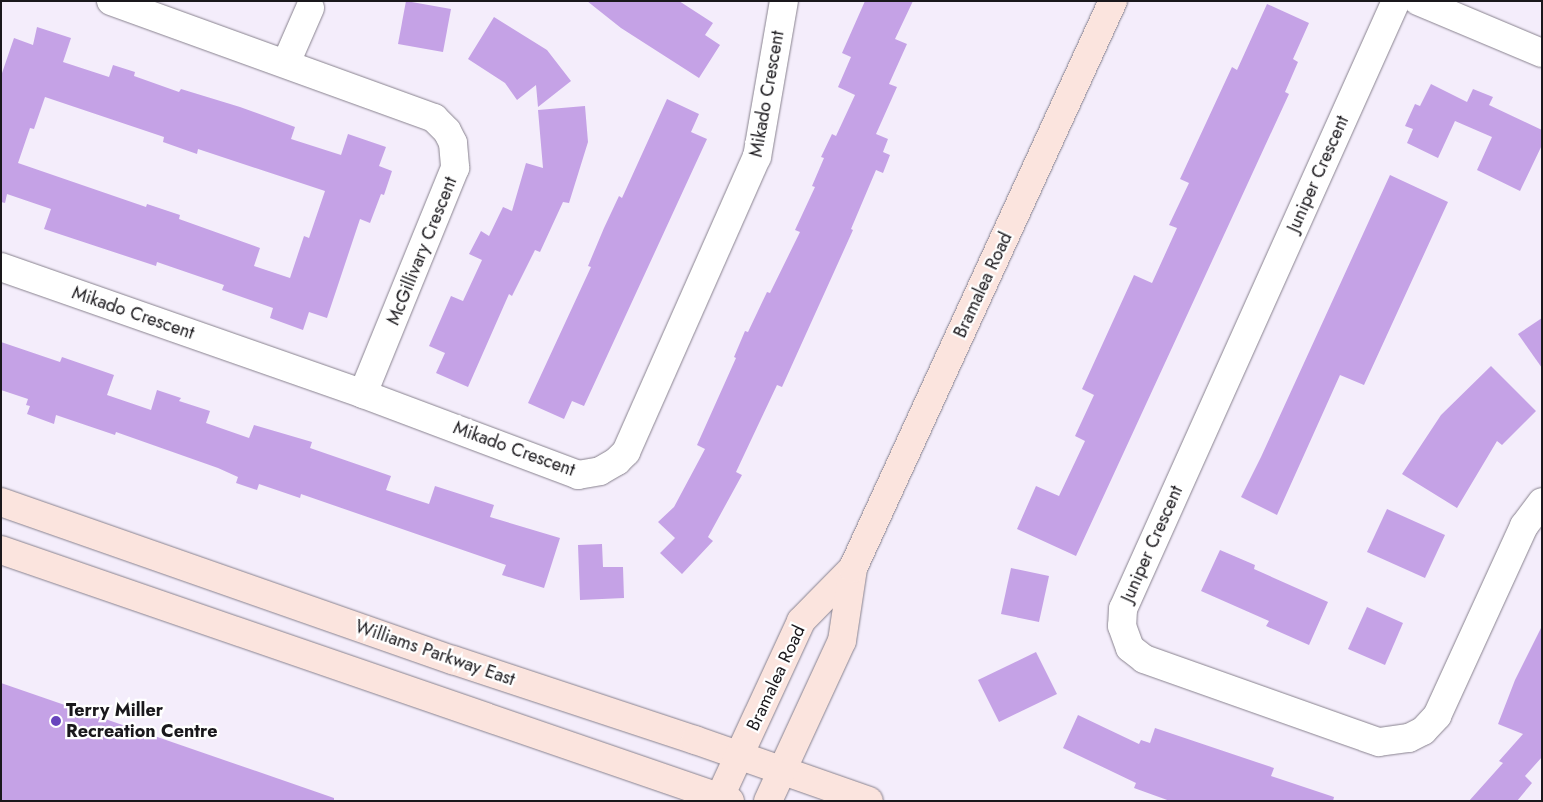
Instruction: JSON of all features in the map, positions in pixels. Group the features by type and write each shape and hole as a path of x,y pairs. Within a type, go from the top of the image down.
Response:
{"main road":[{"name":"Bramalea Road","path":"768,801 842,641 853,568 1114,1"},
{"name":"Williams Parkway East","path":"1,502 444,657 869,801"},
{"path":"1,550 723,800"},
{"name":"Bramalea Road","path":"723,800 739,756 801,621 853,568"}],"street":[{"name":"McGillivary Crescent","path":"111,1 434,118 447,131 453,143 456,168 363,394"},
{"name":"Mikado Crescent","path":"1,267 363,394 578,475 600,471 617,461 626,452 757,158 784,1"},
{"name":"Juniper Crescent","path":"1396,1 1123,609 1122,626 1130,648 1144,659 1379,742 1409,738 1423,731 1437,716 1524,526 1542,502"},
{"path":"1418,1 1542,53"},
{"path":"286,63 310,8"}],"building":[{"path":"406,1 451,9 443,52 398,44"},
{"path":"587,1 679,1 713,23 705,35 720,45 699,78 621,28"},
{"path":"865,1 913,1 895,39 907,44 889,84 897,87 876,134 888,139 883,152 890,155 883,173 876,170 851,229 853,230 782,387 777,385 736,472 742,475 708,537 713,541 682,574 660,553 675,538 658,522 674,507 705,449 697,445 736,358 734,357 745,331 748,332 767,292 770,293 800,232 795,230 815,187 812,186 824,158 821,157 832,134 836,136 855,95 838,87 851,57 842,53"},
{"path":"1267,4 1309,23 1293,59 1298,62 1285,92 1289,94 1076,556 1017,529 1036,486 1059,496 1085,441 1075,436 1094,395 1082,389 1134,275 1152,283 1177,228 1169,225 1189,183 1180,179 1232,67 1237,70"},
{"path":"494,17 547,50 571,81 538,107 536,85 517,100 505,83 468,59"},
{"path":"37,27 71,38 63,62 109,77 113,65 135,72 134,76 179,92 181,89 240,107 295,127 291,139 341,155 348,134 386,147 379,166 392,171 384,195 381,194 370,223 360,219 327,318 309,312 303,330 270,318 273,308 222,290 224,285 157,262 156,266 44,229 51,209 7,194 5,203 1,202 1,76 14,38 33,45","holes":["45,97 164,137 163,142 197,154 198,149 325,191 309,238 304,236 290,278 254,266 260,248 179,219 180,215 147,204 146,207 18,163 30,128 34,129"]},
{"path":"1431,84 1467,102 1473,89 1493,97 1489,105 1542,130 1542,145 1520,191 1477,170 1492,137 1455,121 1438,158 1407,143 1413,129 1405,126 1415,104 1420,106"},
{"path":"667,99 699,114 691,132 707,139 584,406 572,401 564,419 528,403 591,267 588,266 604,228 619,196 622,198"},
{"path":"585,106 588,142 569,203 563,202 540,252 535,250 512,296 509,294 468,387 436,373 445,353 429,346 451,296 463,301 482,260 469,254 481,231 489,236 503,207 512,211 526,163 543,168 538,110"},
{"path":"1390,175 1448,202 1364,385 1340,375 1277,515 1241,497"},
{"path":"1542,318 1542,368 1518,334"},
{"path":"1,342 60,362 62,357 114,375 107,395 151,410 157,390 181,398 179,401 210,411 206,423 249,438 254,425 312,442 310,448 391,476 386,490 429,504 435,486 494,505 490,517 560,538 544,588 502,575 506,565 301,494 300,498 259,484 257,490 236,483 238,477 218,468 116,432 115,435 56,415 54,424 27,414 30,406 26,405 28,399 1,390"},
{"path":"1491,366 1536,411 1502,445 1497,441 1457,508 1402,474 1441,415"},
{"path":"1387,509 1445,535 1425,578 1367,552"},
{"path":"602,544 603,567 623,567 624,598 580,600 578,545"},
{"path":"1220,550 1255,565 1254,569 1328,602 1309,645 1266,626 1269,621 1201,591"},
{"path":"1011,568 1049,576 1039,622 1001,614"},
{"path":"1367,607 1403,623 1385,665 1348,649"},
{"path":"1542,626 1542,757 1525,776 1532,783 1517,801 1469,801 1503,763 1499,761 1523,734 1498,724 1515,680"},
{"path":"1036,652 1057,694 999,722 978,680"},
{"name":"Terry Miller Recreation Centre","path":"1,683 334,798 334,801 1,801"},
{"path":"1078,715 1139,744 1141,740 1150,743 1155,728 1274,768 1271,776 1334,797 1333,801 1170,801 1134,788 1136,783 1063,748"}],"place":[{"name":"Terry Miller Recreation Centre","path":"56,721"}]}
